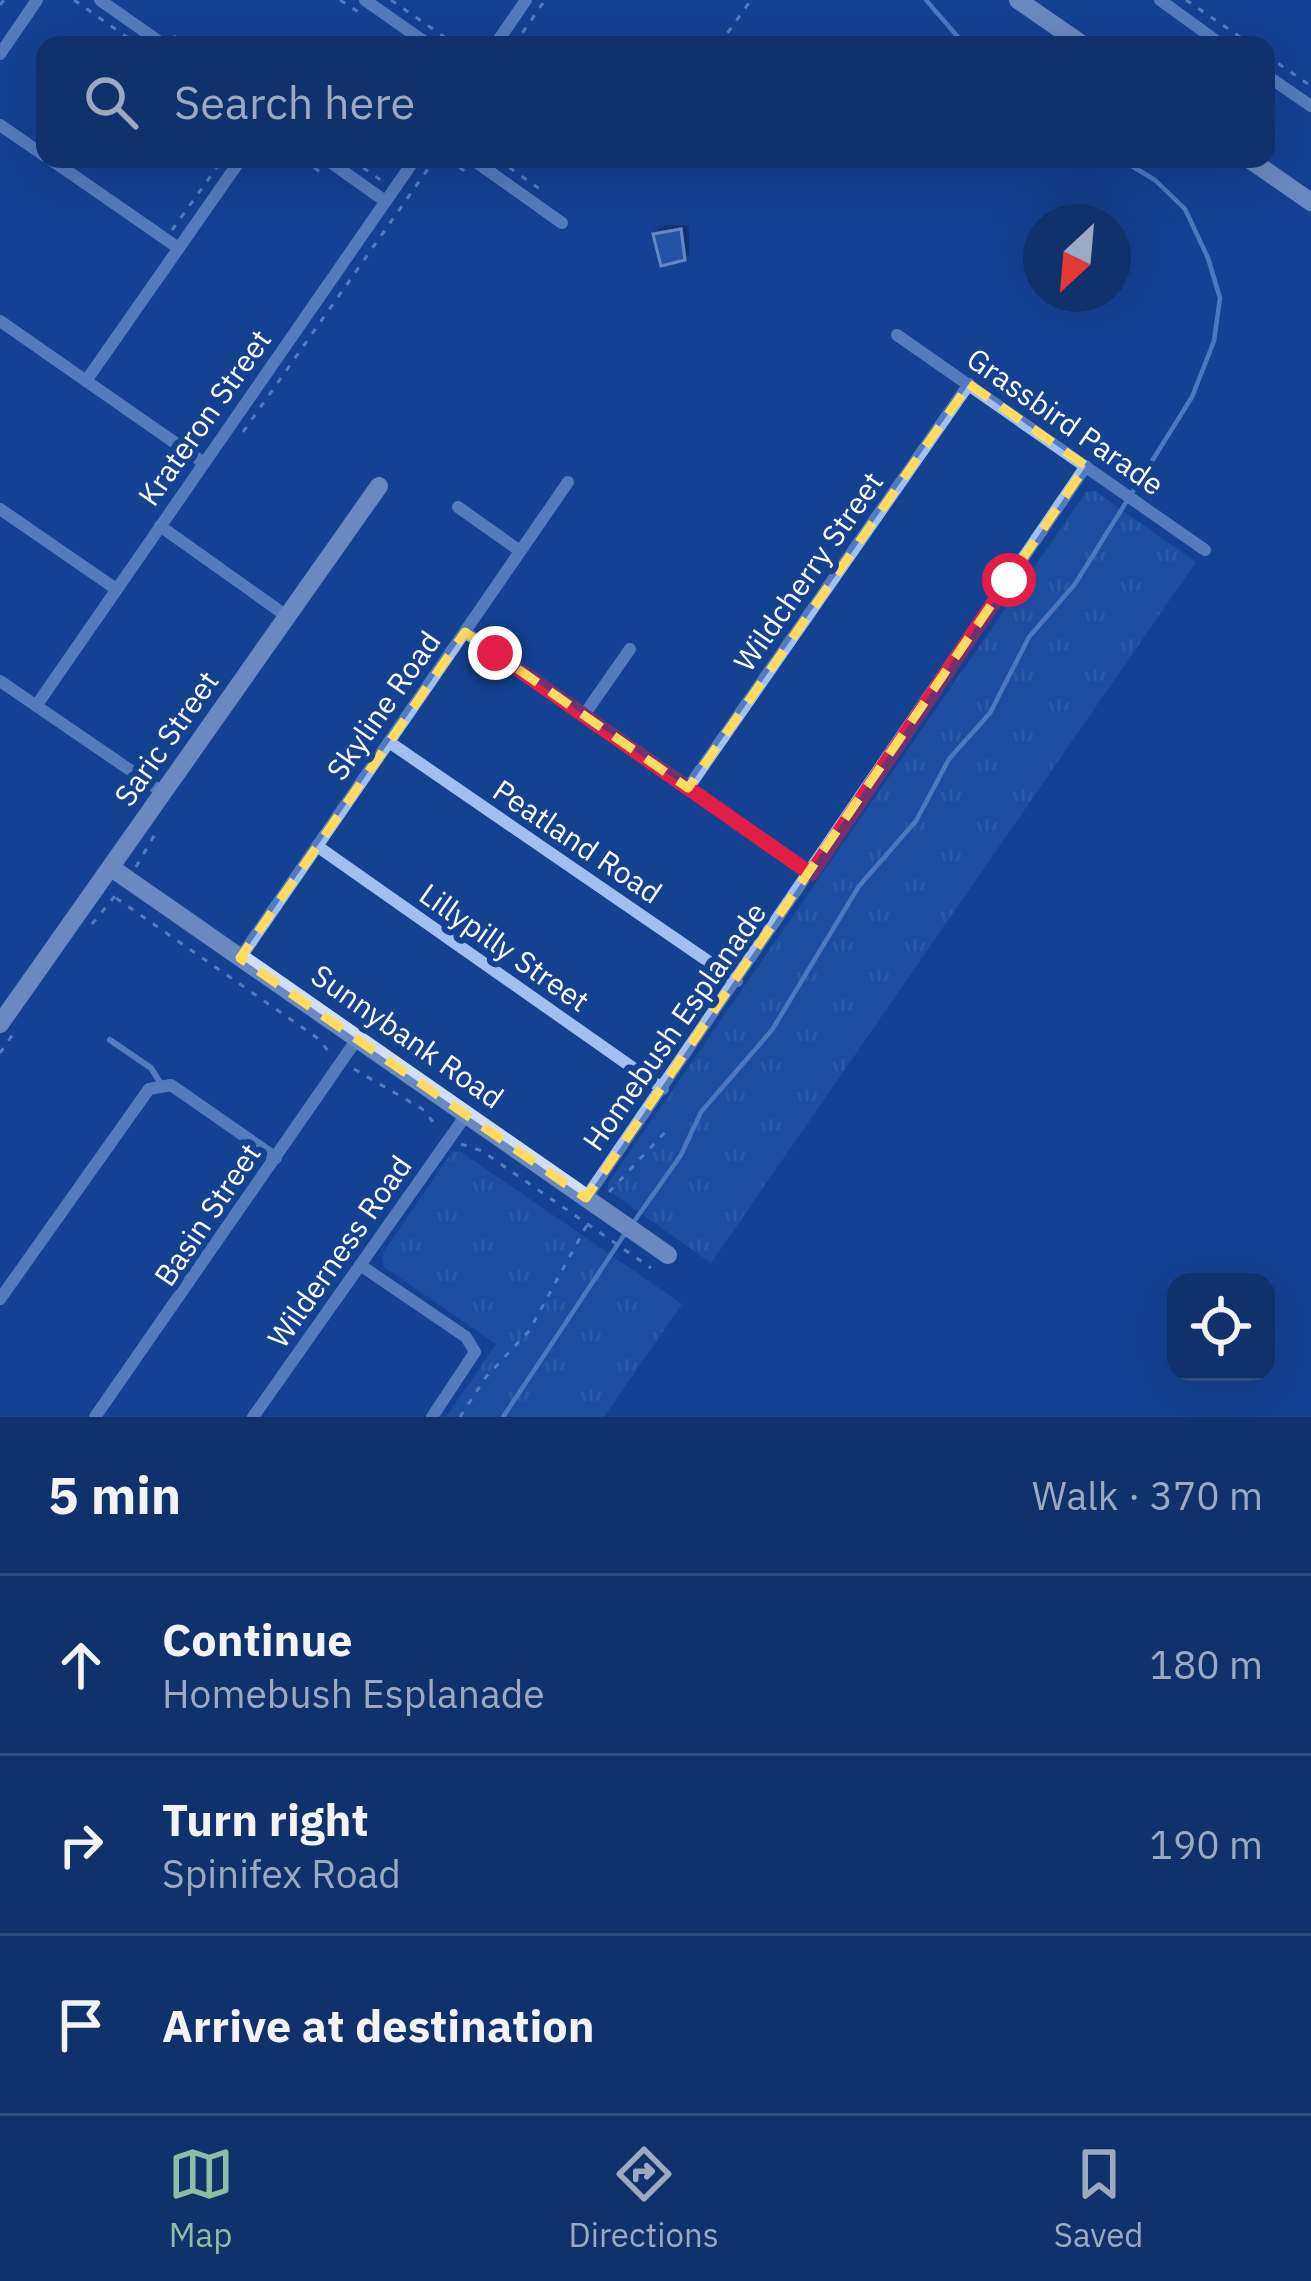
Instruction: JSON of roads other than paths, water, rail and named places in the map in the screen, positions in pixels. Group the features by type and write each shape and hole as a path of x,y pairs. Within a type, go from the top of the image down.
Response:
{"street":[{"path":"0,54 37,0"},
{"path":"100,0 151,36"},
{"path":"365,0 416,36"},
{"path":"501,36 526,0"},
{"path":"1018,0 1070,36"},
{"path":"1160,0 1210,36"},
{"path":"1275,81 1311,106"},
{"path":"0,125 36,150"},
{"path":"63,168 177,247"},
{"path":"86,381 234,168"},
{"path":"339,168 385,201"},
{"name":"Krateron Street","path":"36,706 409,168"},
{"path":"485,168 562,223"},
{"path":"1262,168 1311,202"},
{"path":"0,321 204,463"},
{"name":"Grassbird Parade","path":"897,335 1205,550"},
{"name":"Wildcherry Street","path":"688,788 969,384"},
{"name":"Homebush Esplanade","path":"590,1210 663,1089 1086,466"},
{"name":"Skyline Road","path":"240,958 568,482"},
{"name":"Saric Street","path":"0,1024 379,486"},
{"path":"458,507 520,551"},
{"path":"0,508 116,589"},
{"path":"160,526 288,617"},
{"path":"465,632 811,874"},
{"path":"584,715 630,649"},
{"path":"0,681 165,794"},
{"name":"Peatland Road","path":"388,742 737,981"},
{"name":"Lillypilly Street","path":"317,846 663,1089"},
{"name":"Sunnybank Road","path":"113,869 466,1115 590,1210 668,1255"},
{"name":"Basin Street","path":"95,1417 358,1040"},
{"path":"0,1298 148,1089 161,1084 277,1158"},
{"name":"Wilderness Road","path":"254,1417 466,1115"},
{"path":"360,1265 466,1337 475,1352 432,1417"}],"lane":[{"path":"110,1040 151,1068 161,1084"}],"waterway":[{"path":"926,0 957,36"},
{"path":"633,1223 681,1155 701,1112 772,1030 859,886 916,821 949,759 990,713 1029,637 1075,584 1192,397 1214,341 1220,298 1185,209 1135,168"},
{"path":"503,1417 626,1232"}]}
